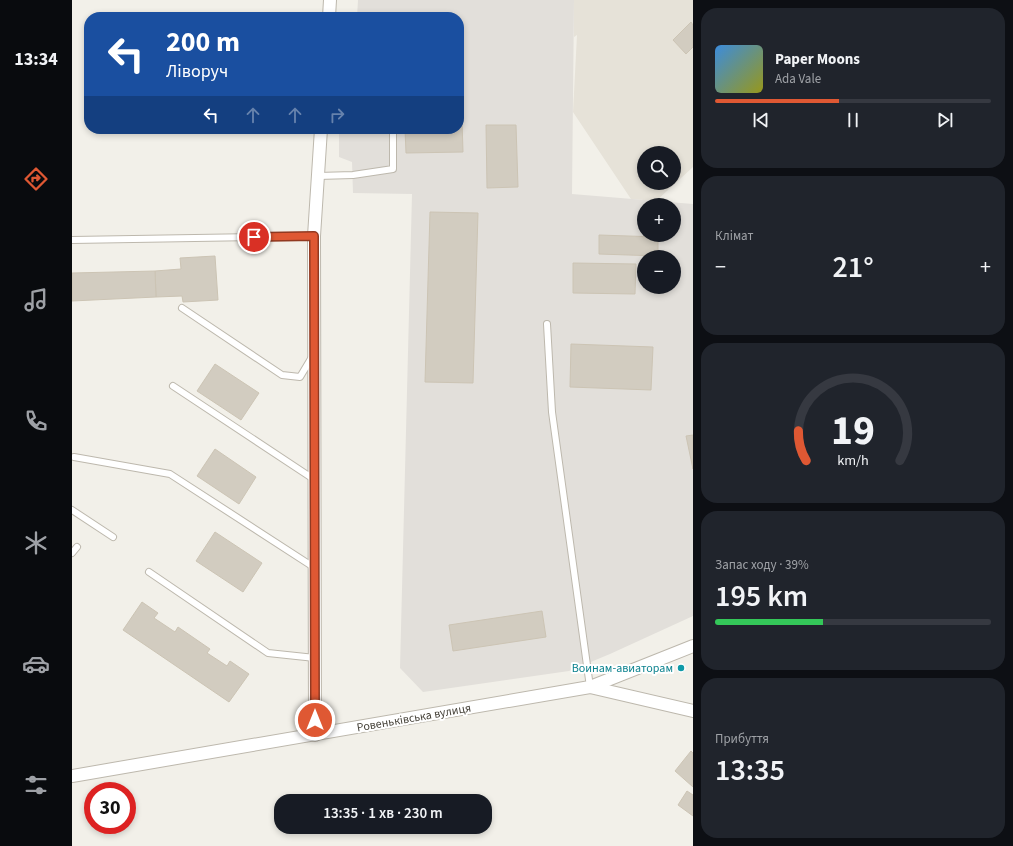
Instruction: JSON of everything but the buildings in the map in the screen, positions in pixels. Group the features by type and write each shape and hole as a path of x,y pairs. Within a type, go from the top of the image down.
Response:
{"street":[{"path":"329,12 330,0"},
{"path":"315,735 314,236 321,134"},
{"name":"Ровеньківська вулиця","path":"72,776 590,687 693,646"},
{"name":"Ровеньківська вулиця","path":"590,687 693,711"}],"lane":[{"path":"318,176 353,175 393,169 393,134"},
{"path":"72,240 314,236"},
{"path":"182,308 282,375 300,377 314,352"},
{"path":"547,324 552,412 590,687"},
{"path":"173,386 315,480"},
{"path":"74,458 170,474 315,568"},
{"path":"72,510 113,537"},
{"path":"72,554 77,547"},
{"path":"149,572 268,653 315,658"}],"shaded area":[{"path":"358,0 574,0 572,194 637,199 637,242 681,242 681,203 693,204 693,616 569,671 423,692 400,668 412,194 353,193 352,162 339,157 339,134 464,134 464,12 357,12"},
{"path":"574,0 693,0 693,167 681,178 681,146 637,146 637,190 668,190 659,198 631,199 573,112 577,35 574,37"}],"place":[{"name":"Воинам-авиаторам","path":"681,668"}],"route":[{"path":"254,237 314,236 315,720"}]}
